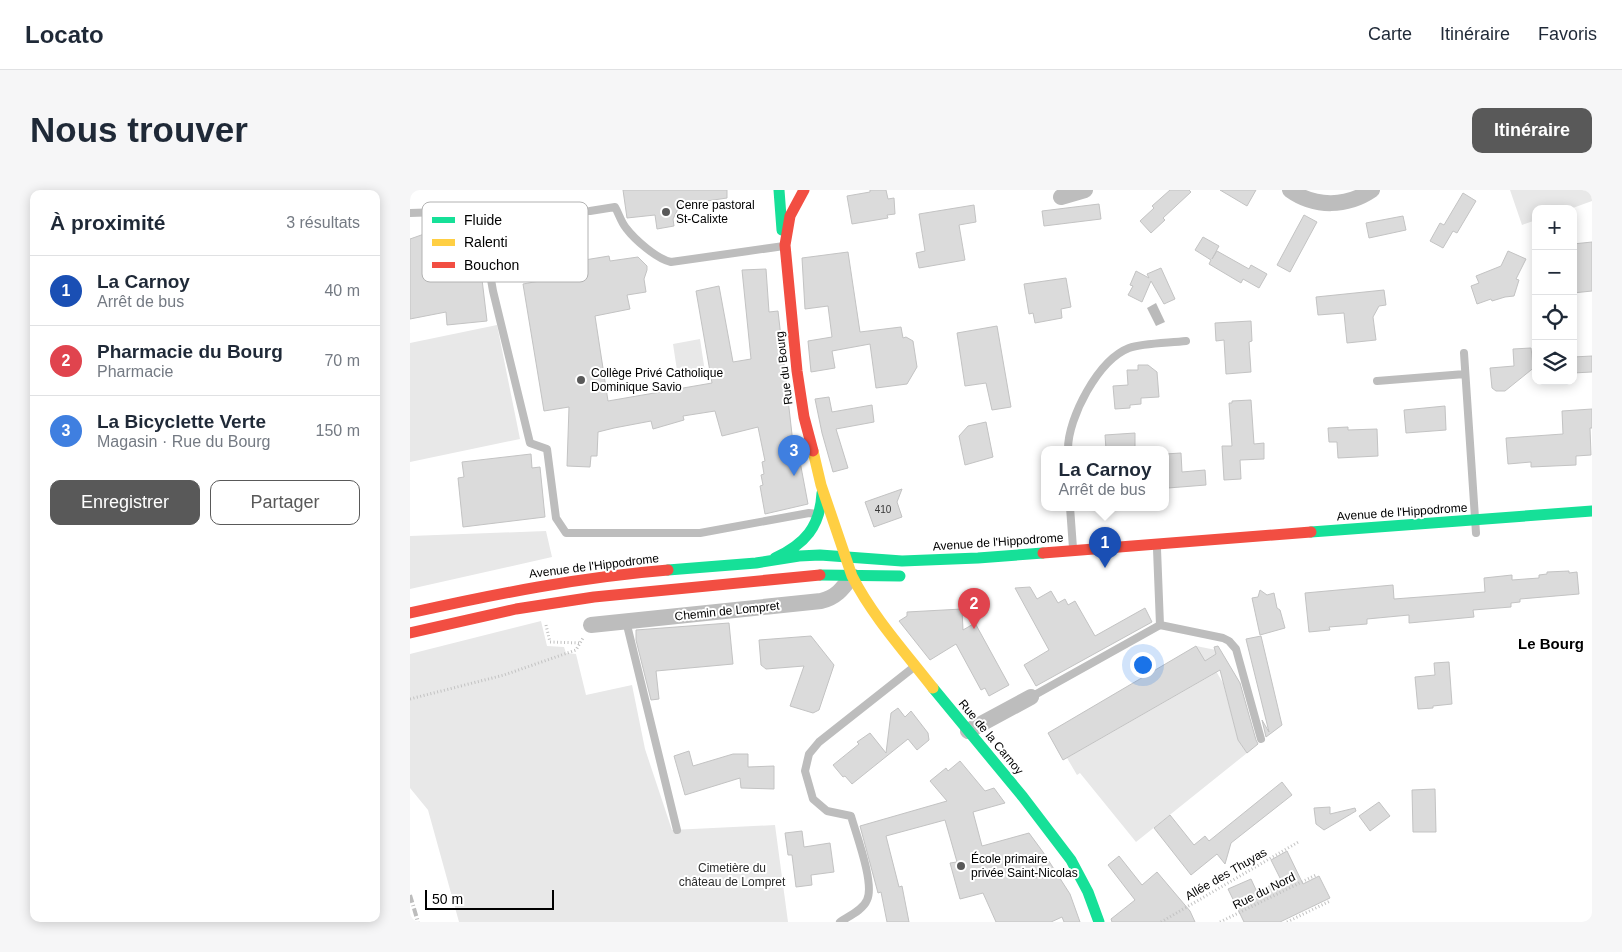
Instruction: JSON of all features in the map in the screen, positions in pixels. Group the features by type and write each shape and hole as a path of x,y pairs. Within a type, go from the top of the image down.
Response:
{"main road":[{"name":"Rue du Bourg","path":"779,190 780,216 786,245 799,384 809,439 821,485 852,576"},
{"name":"Rue du Bourg","path":"786,245 790,212 804,190"},
{"name":"Rue du Bourg","path":"769,560 787,553 801,544 812,530 819,514 822,496 821,485"},
{"name":"Avenue de l'Hippodrome","path":"410,614 499,593 554,584 633,573 735,565 799,556 845,556 917,561 1592,511"},
{"path":"410,633 542,604 622,593 824,576 909,576"},
{"name":"Rue de la Carnoy","path":"852,576 866,601 915,666 1027,802 1071,860 1088,892 1099,922"}],"street":[{"path":"1061,197 1085,190"},
{"path":"1290,190 1306,198 1329,204 1350,201 1372,190"},
{"name":"Chemin de Lompret","path":"591,624 821,601 835,596 852,576"},
{"path":"968,731 1031,697"}],"lane":[{"path":"590,211 615,207 622,223 631,234 660,258 671,262 786,245"},
{"path":"491,282 530,443 547,449 556,518 566,533 700,533 809,514 819,514"},
{"path":"1068,446 1071,426 1079,407 1097,378 1115,357 1131,348 1186,341"},
{"path":"1464,353 1477,533"},
{"path":"1377,381 1466,374"},
{"path":"1070,511 1073,550"},
{"path":"1156,544 1160,625"},
{"path":"626,620 677,830"},
{"path":"1031,697 1160,625 1223,638 1236,649 1261,739"},
{"path":"840,922 856,912 867,900 870,885 850,816 827,811 813,799 805,771 808,754 819,742 915,666"}],"path":[{"path":"542,604 550,642 580,643"},
{"path":"410,699 504,675 576,650 591,624"},
{"name":"Allée des Thuyas","path":"1161,922 1300,841"},
{"name":"Rue du Nord","path":"1220,922 1316,875"},
{"path":"1287,922 1330,901"}],"green space":[{"path":"1510,190 1592,190 1592,201 1577,206 1532,205 1532,221 1522,225"},
{"path":"497,325 520,439 410,462 410,343"},
{"path":"700,339 705,372 678,377 673,344"},
{"path":"546,531 552,557 410,589 410,536"},
{"name":"Cimetière du château de Lompret","path":"541,621 547,646 564,647 566,653 576,654 586,695 632,685 645,749 672,830 775,825 788,922 459,922 428,810 410,788 410,654"},
{"path":"1196,646 1221,651 1209,659 1223,683 1238,740 1247,753 1136,842 1080,773 1077,775 1067,758 1212,675"}],"shaded area":[{"path":"1156,303 1165,322 1156,326 1147,308"}],"building":[{"path":"623,190 727,190 727,198 680,205 673,219 674,226 657,229 655,215 627,218"},
{"path":"870,190 886,190 888,199 894,198 895,214 887,215 888,218 852,224 847,196 870,192"},
{"path":"1170,190 1189,190 1191,192 1163,218 1165,220 1151,233 1140,221 1154,208 1152,206"},
{"path":"1220,190 1256,190 1247,206"},
{"path":"1463,193 1476,201 1457,233 1453,231 1443,248 1430,241 1440,223 1444,225"},
{"path":"1099,204 1101,219 1044,226 1042,211"},
{"path":"974,205 976,222 959,225 965,260 919,268 916,253 925,251 919,214"},
{"path":"1304,215 1317,222 1290,272 1277,265"},
{"path":"1403,216 1406,230 1369,238 1366,223"},
{"path":"422,235 422,282 482,282 487,321 447,325 446,312 410,319 410,239"},
{"path":"1203,237 1219,246 1212,259 1217,251 1249,269 1251,265 1267,274 1259,288 1243,279 1241,283 1209,264 1211,260 1195,250"},
{"path":"1592,242 1592,291 1577,293 1577,244"},
{"path":"1508,251 1526,259 1516,279 1519,280 1514,296 1492,301 1491,299 1477,304 1471,286 1479,283 1476,276 1501,266"},
{"path":"848,252 860,332 901,327 903,338 906,337 913,341 917,367 907,384 876,388 870,344 832,351 835,368 811,372 808,341 832,337 828,306 805,309 802,258"},
{"path":"609,256 610,261 638,257 647,266 644,279 646,292 627,295 630,309 595,316 608,401 712,383 696,291 719,286 733,362 751,359 742,270 766,269 769,312 778,311 794,452 798,451 808,504 765,514 760,486 763,485 761,475 764,474 762,462 765,461 758,427 722,436 715,411 683,416 684,420 653,429 651,421 598,432 597,456 591,456 590,467 567,466 569,407 544,411 523,284 534,282 588,282 588,259"},
{"path":"1161,268 1175,299 1164,304 1151,281 1142,302 1128,295 1133,286 1130,285 1136,271 1149,278 1147,274"},
{"path":"1066,278 1071,307 1061,309 1062,318 1035,323 1033,313 1029,314 1024,284"},
{"path":"1384,290 1386,305 1379,306 1373,317 1376,340 1347,343 1344,313 1318,315 1316,297"},
{"path":"1251,321 1252,341 1249,342 1251,372 1226,374 1224,340 1216,341 1215,323"},
{"path":"997,326 1011,407 992,410 986,383 965,386 957,333"},
{"path":"1531,348 1532,369 1505,391 1496,391 1492,388 1490,368 1514,366 1513,349"},
{"path":"1592,356 1592,372 1577,373 1577,357"},
{"path":"1138,365 1148,365 1157,372 1159,397 1141,398 1141,404 1130,405 1130,408 1115,409 1113,386 1128,385 1127,370 1138,370"},
{"path":"829,397 832,412 872,405 874,422 836,429 848,468 833,472 815,399"},
{"path":"1251,400 1254,444 1264,443 1264,459 1240,460 1241,479 1224,480 1222,446 1232,446 1229,403 1232,403 1232,401"},
{"path":"1445,406 1446,430 1406,433 1404,410"},
{"path":"1592,409 1592,428 1590,428 1591,455 1576,456 1576,465 1531,467 1531,462 1508,464 1506,438 1563,434 1562,411"},
{"path":"986,422 993,457 965,465 959,436 968,426"},
{"path":"1348,427 1348,430 1377,429 1378,456 1338,458 1337,442 1329,442 1328,428"},
{"path":"1135,433 1135,446 1106,446 1105,435"},
{"path":"1181,453 1182,472 1205,470 1206,485 1169,488 1169,454"},
{"path":"531,454 532,468 540,467 545,517 463,527 458,478 464,477 462,462"},
{"path":"902,489 897,502 902,517 874,527 865,502"},
{"path":"1569,571 1569,573 1577,572 1579,594 1520,599 1520,602 1511,603 1511,607 1473,610 1474,617 1409,623 1409,615 1367,619 1367,624 1329,627 1330,630 1309,632 1305,593 1393,585 1394,599 1485,592 1484,578 1512,575 1512,580 1539,578 1539,575 1547,574 1547,572"},
{"path":"1030,587 1037,599 1051,591 1058,603 1065,599 1068,605 1075,601 1095,636 1145,608 1152,622 1036,686 1024,665 1049,650 1015,588"},
{"path":"1260,590 1267,595 1274,593 1277,608 1280,610 1285,628 1260,635 1252,598 1258,597"},
{"path":"962,609 963,630 975,623 1009,685 989,696 985,688 981,690 956,644 930,660 899,621 907,616 907,612"},
{"path":"729,623 733,664 656,671 659,699 651,700 636,640 636,630"},
{"path":"811,636 834,665 819,710 813,713 790,706 804,666 766,669 761,665 759,640"},
{"path":"1261,636 1282,725 1266,737 1262,720 1269,732 1246,639"},
{"path":"1196,646 1205,661 1216,654 1214,647 1218,646 1240,683 1258,744 1247,753 1238,740 1220,670 1063,760 1048,733"},
{"path":"1449,662 1452,704 1418,709 1415,677 1435,675 1434,663"},
{"path":"898,708 905,717 911,711 928,733 929,740 917,750 908,739 852,784 833,765 859,744 857,742 870,733 886,753 891,713"},
{"path":"689,751 693,766 733,754 748,754 748,767 774,766 774,789 741,788 740,778 685,795 674,756"},
{"name":"École primaire privée Saint-Nicolas","path":"960,761 985,791 994,788 1005,803 973,812 982,846 1029,833 1070,894 1080,922 1064,922 1062,917 1051,922 996,922 983,893 960,899 950,863 957,862 945,820 886,836 899,887 902,886 909,922 887,922 881,892 878,893 860,826 947,801 930,781 946,768 948,771"},
{"path":"1282,782 1292,795 1231,843 1225,864 1217,854 1191,875 1154,828 1170,815 1194,845 1205,836 1209,841"},
{"path":"1435,789 1436,832 1413,832 1412,790"},
{"path":"1379,802 1390,816 1370,831 1359,816"},
{"path":"1330,807 1330,814 1355,808 1356,811 1324,830 1316,824 1314,808"},
{"path":"802,831 804,847 830,843 834,872 811,875 812,885 796,887 792,855 788,855 785,833"},
{"path":"1287,851 1303,884 1319,876 1330,898 1280,922 1244,922 1228,889 1251,879 1257,892 1281,880 1271,860"},
{"path":"1119,856 1142,885 1157,872 1190,911 1195,922 1112,922 1111,919 1135,900 1108,865"}],"railway":[{"path":"410,895 418,922"}],"traffic: fast":[{"path":"779,190 782,230"},
{"path":"775,558 795,547 809,533 818,516 822,493"},
{"path":"1311,532 1592,511"},
{"path":"668,570 756,563 799,556 820,555 902,561 1043,553"},
{"path":"820,575 900,576"},
{"path":"933,688 1023,797 1071,860 1088,892 1099,922"}],"traffic: slow":[{"path":"813,451 821,485 852,576 879,620 933,688"}],"traffic: jam":[{"path":"804,190 790,216 785,245 797,371 804,417 813,451"},
{"path":"1043,553 1311,532"},
{"path":"410,613 538,587 668,570"},
{"path":"410,633 516,609 594,597 820,575"}],"place":[{"name":"Cenre pastoral St-Calixte","path":"666,212"},
{"name":"Collège Privé Catholique Dominique Savio","path":"581,380"},
{"name":"La Bicyclette Verte","path":"794,476"},
{"name":"La Carnoy","path":"1105,568"},
{"name":"Pharmacie du Bourg","path":"974,629"},
{"name":"École primaire privée Saint-Nicolas","path":"961,866"}],"district":[{"name":"Le Bourg","path":"1551,643"}]}
